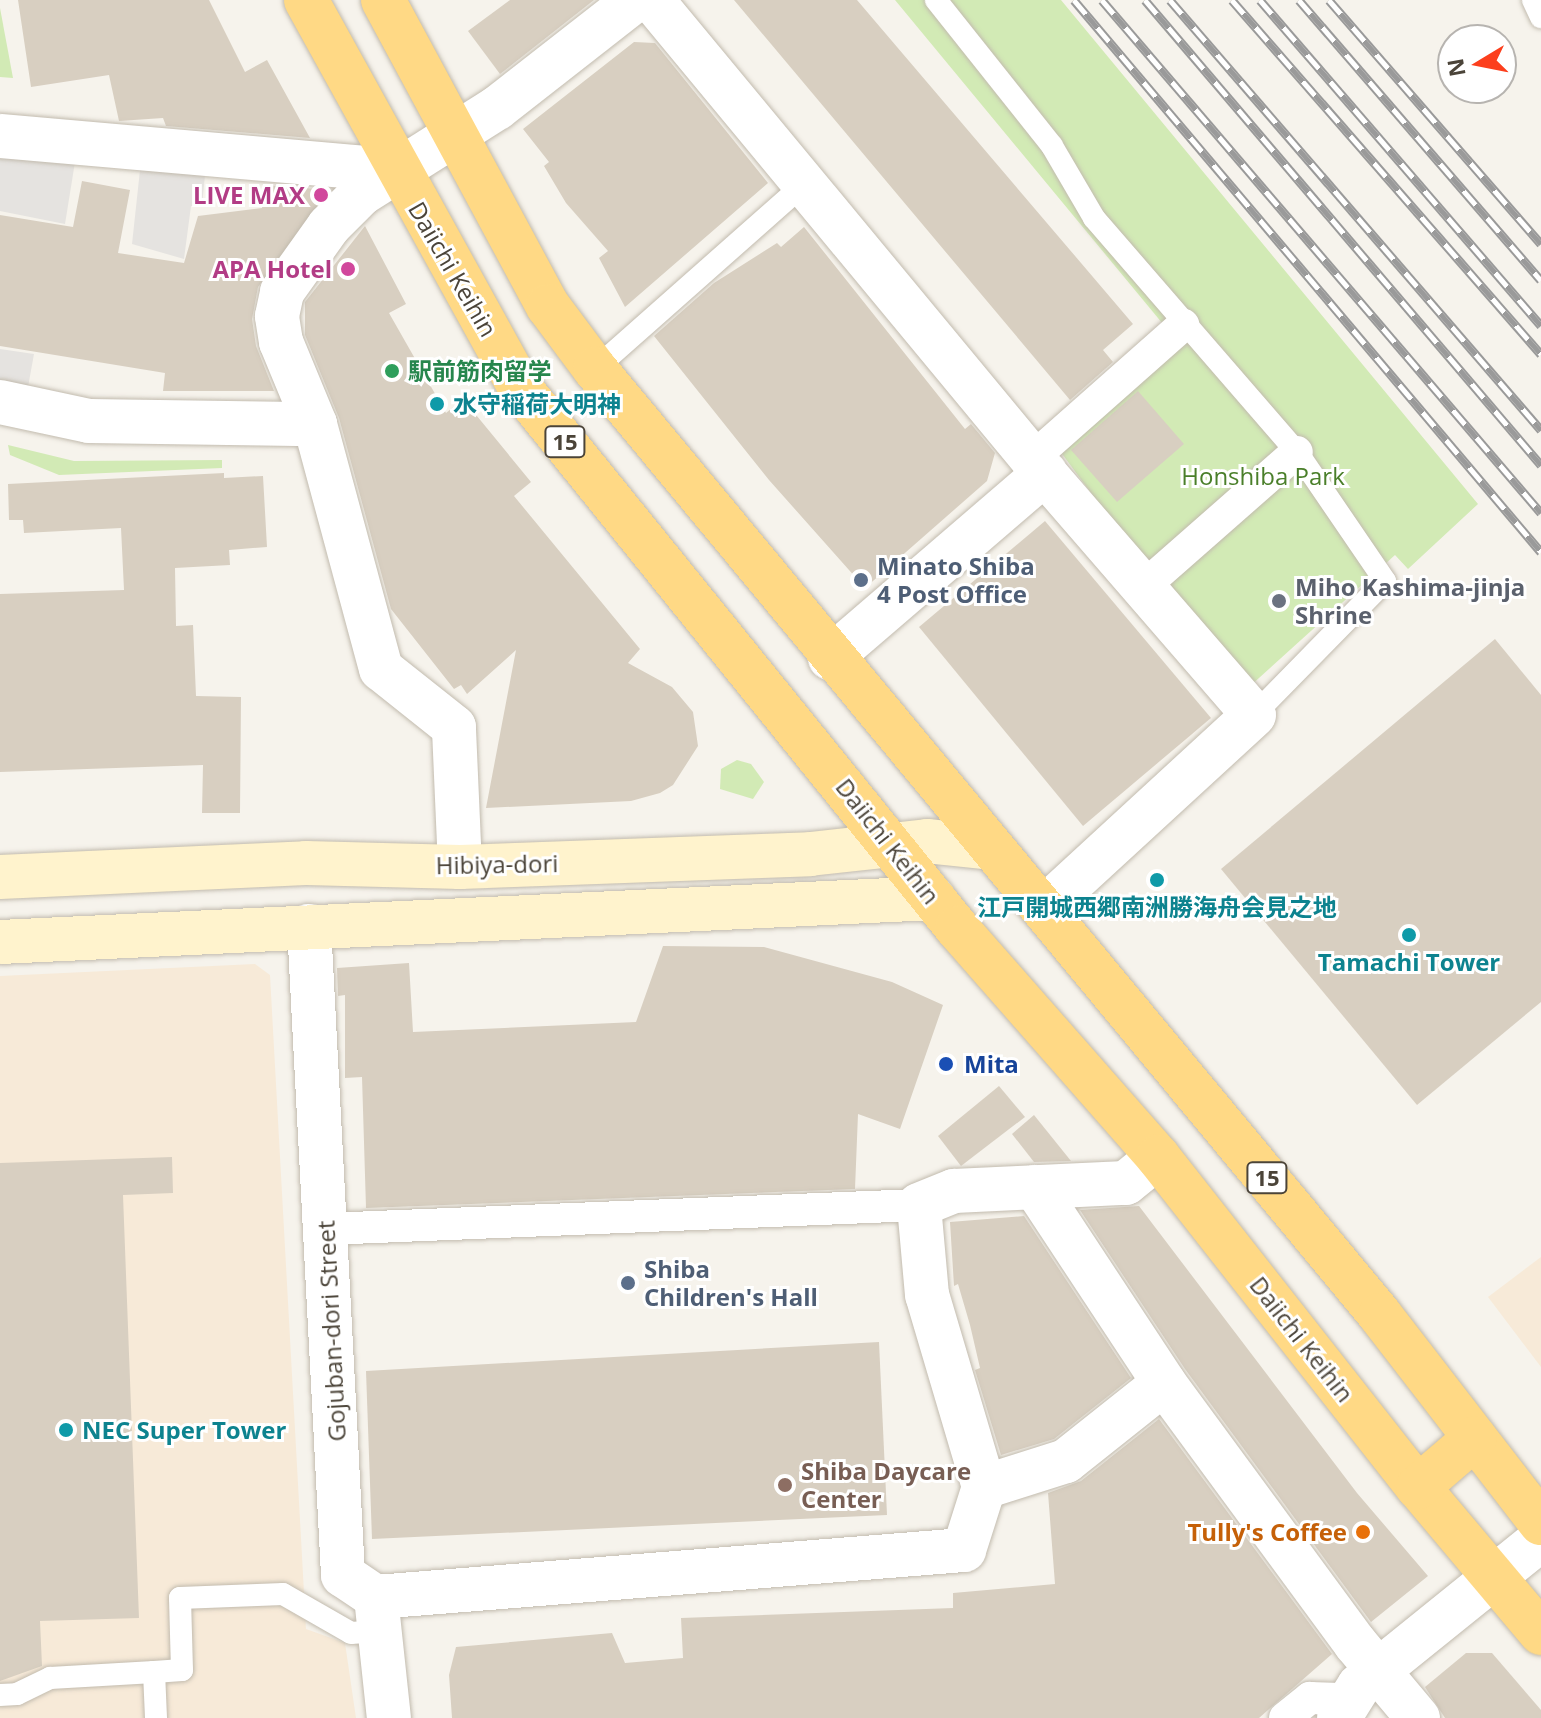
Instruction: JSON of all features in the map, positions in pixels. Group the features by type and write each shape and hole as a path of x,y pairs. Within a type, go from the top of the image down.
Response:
{"highway":[{"name":"Daiichi Keihin","path":"306,0 397,171 521,389 886,842 1158,1157 1418,1487 1541,1633"},
{"name":"15","path":"383,0 548,306 595,369 830,658 1044,908 1541,1523"},
{"path":"1418,1487 1475,1438"}],"main road":[{"name":"Hibiya-dori","path":"0,877 306,863 460,867 810,854 886,842 959,842 992,848"},
{"path":"0,942 933,898"}],"street":[{"path":"460,867 454,727 381,669 315,424 281,342 277,316 282,292 347,206 519,93 635,0"},
{"path":"652,0 802,186 1044,461 1142,588 1254,715 1044,908"},
{"path":"0,136 397,171"},
{"path":"830,658 1044,461 1183,325"},
{"path":"0,402 89,421 315,424"},
{"path":"1142,588 1297,452"},
{"name":"Gojuban-dori Street","path":"309,926 343,1575 378,1614"},
{"path":"326,1229 919,1205 954,1191 1126,1183 1158,1157"},
{"path":"1035,1187 1164,1383 1354,1696"},
{"path":"389,1718 378,1614 964,1550 984,1487 927,1295 919,1205"},
{"path":"984,1487 1066,1461 1164,1383"},
{"path":"1354,1696 1493,1576 1541,1539"},
{"path":"1285,1718 1310,1698 1354,1696 1418,1718"}],"lane":[{"path":"936,0 1052,146 1094,218 1183,325 1297,452 1385,581 1254,715"},
{"path":"1533,0 1541,17"},
{"path":"595,369 802,186"},
{"path":"0,1695 17,1694 50,1678 182,1670 180,1598 283,1594 351,1633 378,1614"},
{"path":"154,1672 156,1718"}],"shaded area":[{"path":"0,156 75,162 65,224 0,211"},
{"path":"140,170 205,175 202,206 191,206 184,259 132,244"},
{"path":"0,349 34,354 28,387 0,383"},
{"path":"255,964 270,975 306,1629 345,1643 356,1718 0,1718 0,976"},
{"path":"1541,1257 1541,1367 1488,1297"}],"green space":[{"name":"Honshiba Park","path":"895,0 1061,0 1478,504 1408,569 1395,555 1249,687 1154,578 1057,447 1177,341"},
{"path":"0,8 13,78 0,77"},
{"path":"8,445 74,461 222,460 222,468 59,475 10,455"},
{"path":"737,760 751,764 764,782 753,799 720,789 721,769"}],"building":[{"path":"18,0 209,0 245,72 267,60 310,138 166,126 163,118 119,121 109,75 31,87"},
{"path":"510,0 594,0 500,74 468,31"},
{"path":"734,0 857,0 1133,324 1103,350 1113,362 1070,400"},
{"path":"634,42 655,43 768,183 625,307 599,258 608,251 566,203 544,166 549,162 523,129"},
{"path":"82,181 130,190 118,253 184,263 198,216 262,208 266,185 330,190 258,287 252,319 256,346 274,391 163,391 165,373 0,346 0,215 73,227"},
{"path":"365,226 406,304 389,313 446,413 463,399 531,482 514,496 640,649 628,663 672,687 693,712 698,746 673,785 660,793 631,801 486,808 516,650 467,694 461,685 454,689 391,609 339,418 305,335 305,302"},
{"path":"804,227 965,429 971,424 995,453 987,481 865,588 769,480 654,336 714,283 777,243 781,247"},
{"path":"1138,391 1184,444 1117,502 1071,450"},
{"path":"224,473 224,478 263,476 267,547 229,550 230,565 175,568 176,626 193,625 196,696 241,697 240,813 202,813 203,765 0,772 0,594 124,590 121,528 24,533 23,520 9,520 8,484"},
{"path":"1045,521 1211,718 1083,826 919,627"},
{"name":"Tamachi Tower","path":"1495,639 1541,695 1541,1002 1417,1105 1221,869"},
{"path":"663,946 764,947 892,982 943,1005 900,1129 858,1114 855,1189 366,1208 362,1077 345,1078 345,995 338,996 337,968 409,963 413,1032 636,1022"},
{"path":"999,1086 1025,1117 961,1166 938,1136"},
{"path":"1034,1115 1071,1161 1034,1162 1012,1134"},
{"name":"NEC Super Tower","path":"172,1157 173,1193 123,1195 139,1618 40,1621 42,1666 0,1681 0,1163"},
{"path":"1139,1206 1357,1493 1428,1576 1371,1622 1185,1369 1080,1210"},
{"path":"1024,1216 1131,1378 1054,1439 1001,1455 975,1370 980,1368 970,1325 958,1284 954,1286 950,1222"},
{"path":"879,1342 887,1515 372,1539 366,1371"},
{"path":"1159,1419 1332,1654 1259,1718 452,1718 449,1675 456,1647 612,1633 625,1663 683,1658 681,1618 953,1608 953,1593 1055,1584 1048,1493 1081,1481"},
{"path":"1466,1653 1492,1653 1541,1710 1541,1718 1445,1718 1425,1687"}],"railway":[{"path":"1074,0 1541,552"},
{"path":"1102,0 1541,513"},
{"path":"1145,0 1541,465"},
{"path":"1170,0 1541,430"},
{"path":"1232,0 1541,354"},
{"path":"1260,0 1541,325"},
{"path":"1299,0 1541,280"},
{"path":"1329,0 1541,244"}],"place":[{"name":"LIVE MAX","path":"321,195"},
{"name":"APA Hotel","path":"348,269"},
{"name":"駅前筋肉留学","path":"392,371"},
{"name":"水守稲荷大明神","path":"437,404"},
{"name":"Minato Shiba 4 Post Office","path":"861,580"},
{"name":"Miho Kashima-jinja Shrine","path":"1279,601"},
{"name":"江戸開城西郷南洲勝海舟会見之地","path":"1157,880"},
{"name":"Tamachi Tower","path":"1409,935"},
{"name":"Mita","path":"946,1064"},
{"name":"Shiba Children's Hall","path":"628,1283"},
{"name":"NEC Super Tower","path":"66,1430"},
{"name":"Shiba Daycare Center","path":"785,1485"},
{"name":"Tully's Coffee","path":"1363,1532"}]}
